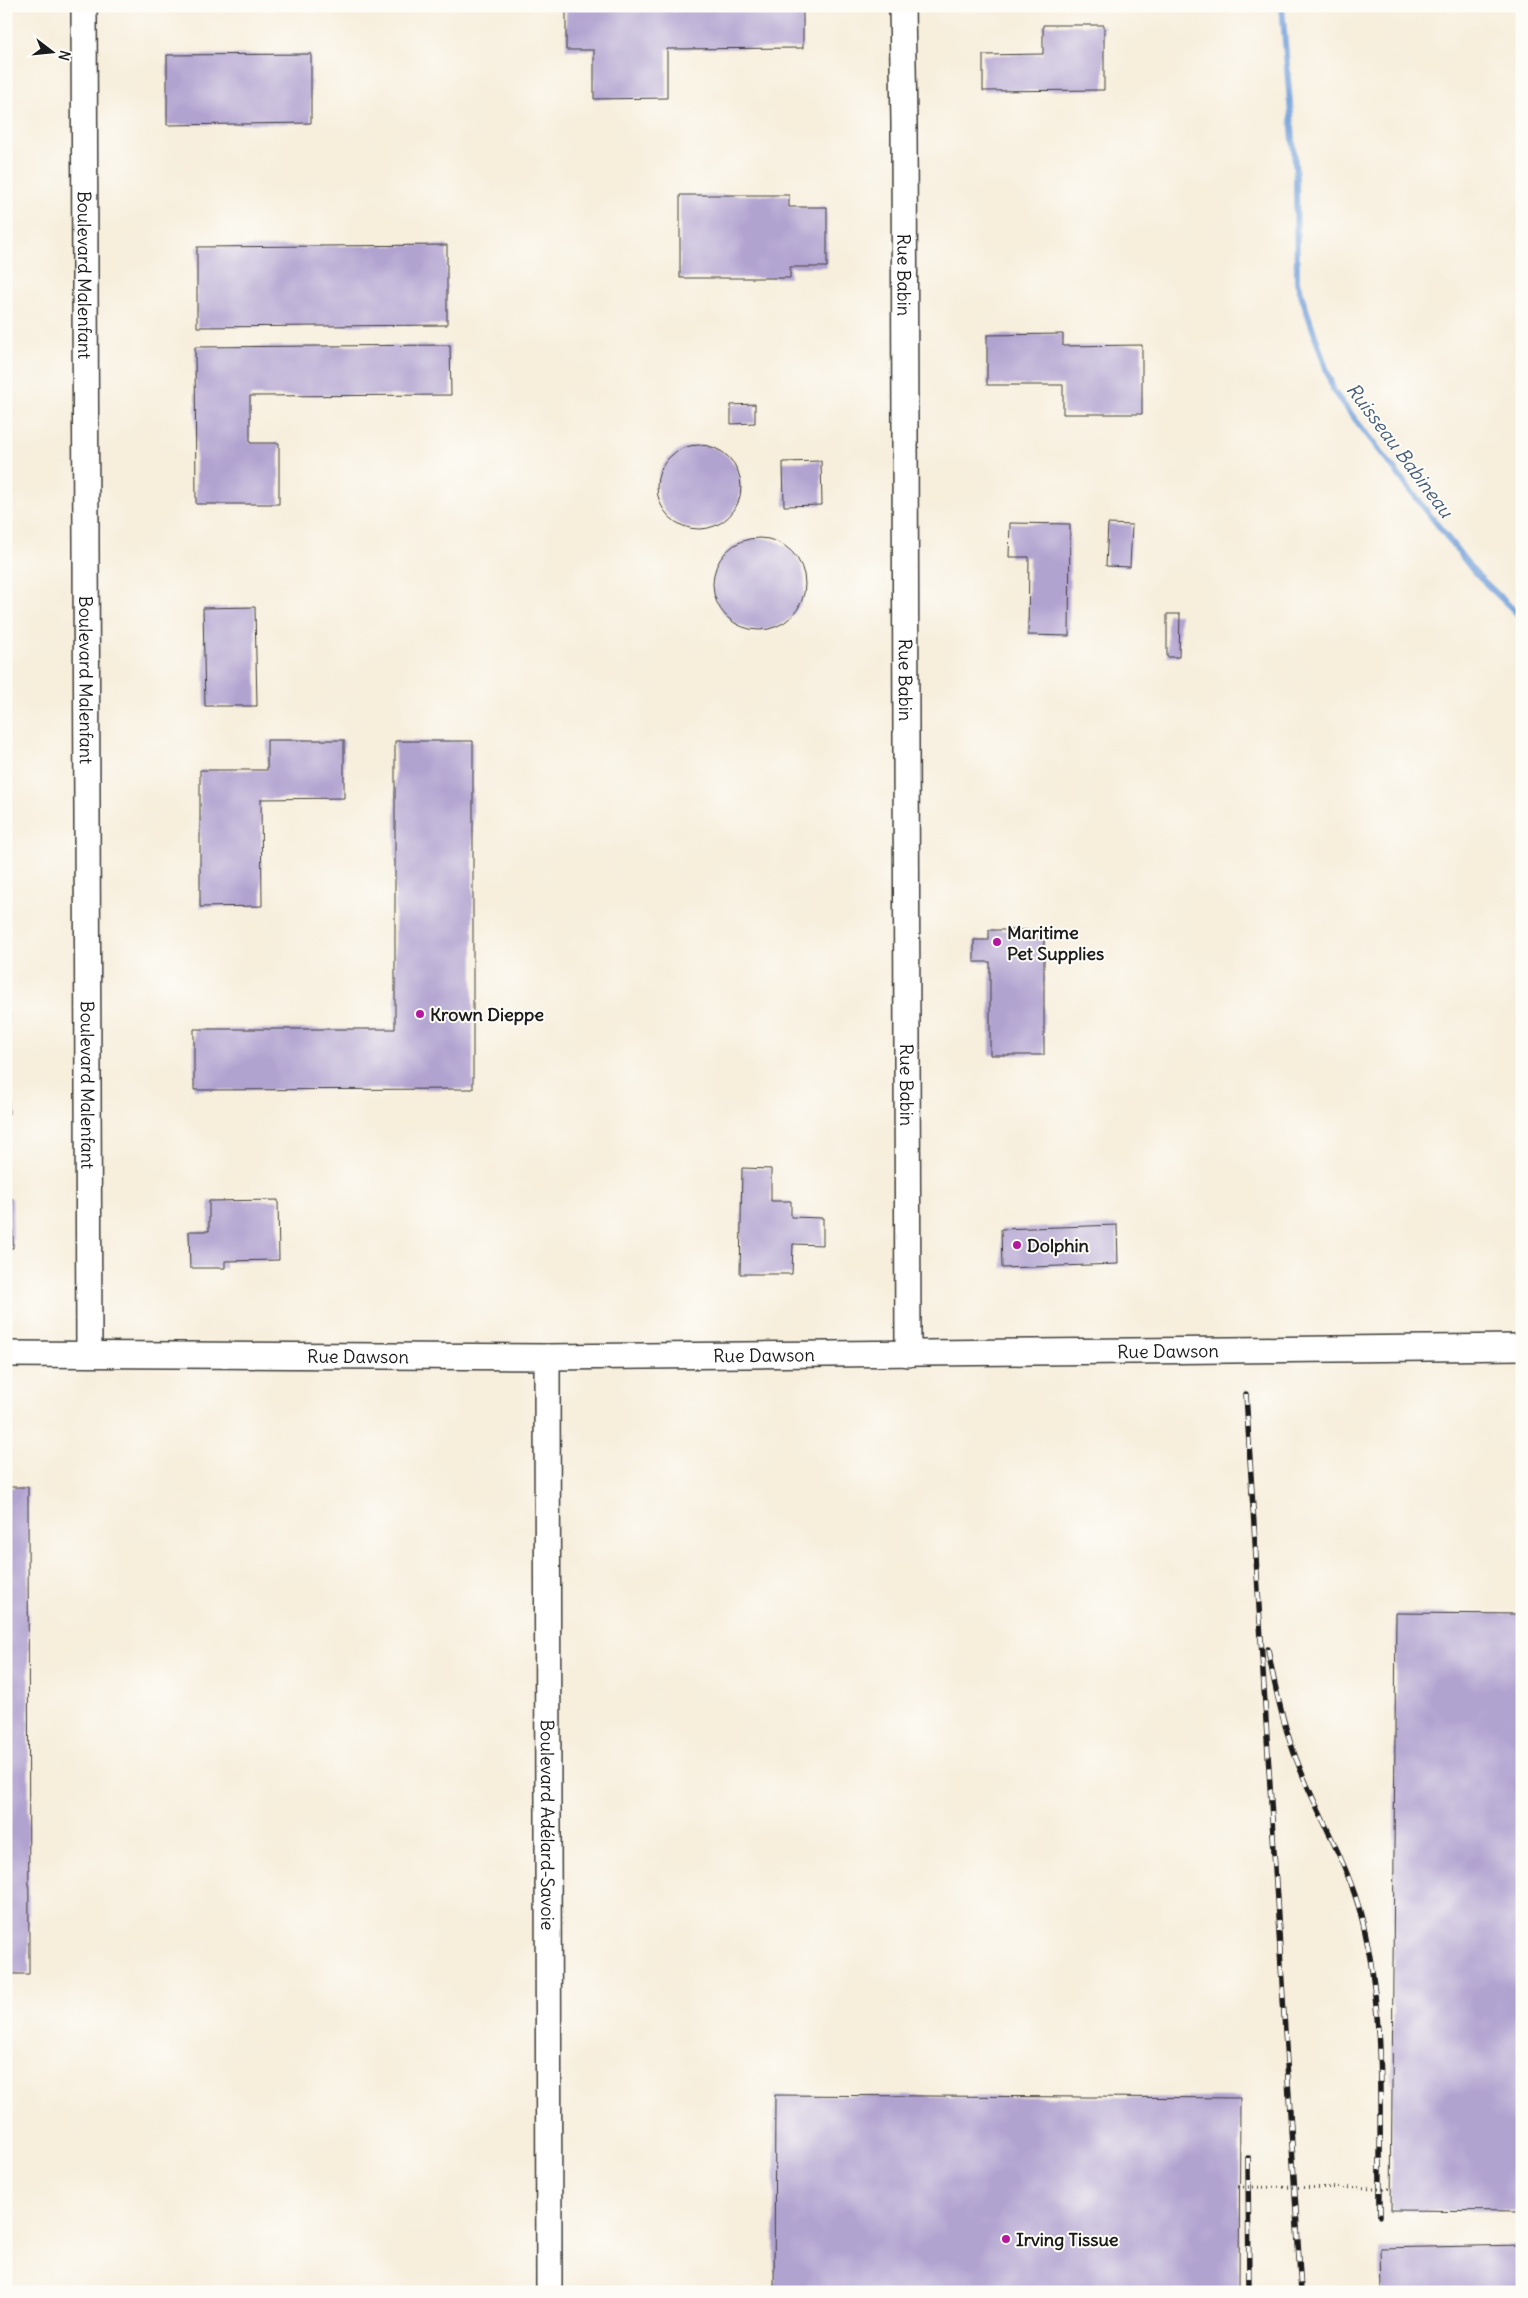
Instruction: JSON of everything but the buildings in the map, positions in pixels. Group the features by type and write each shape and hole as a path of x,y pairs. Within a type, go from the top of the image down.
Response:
{"street":[{"name":"Boulevard Malenfant","path":"84,6 89,1354"},
{"name":"Rue Babin","path":"902,6 908,1354"},
{"name":"Rue Dawson","path":"6,1354 547,1357 1522,1347"},
{"name":"Boulevard Adélard-Savoie","path":"547,1357 545,1420 549,2292"}],"path":[{"path":"1238,2187 1391,2188"}],"waterway":[{"name":"Ruisseau Babineau","path":"1282,6 1296,176 1297,282 1334,392 1475,573 1522,618"}],"railway":[{"path":"1246,1394 1301,2292"},
{"path":"1268,1649 1284,1723 1299,1766 1349,1880 1362,1919 1370,1955 1375,1992 1380,2067 1380,2216"},
{"path":"1248,2158 1249,2292"}],"place":[{"name":"Maritime Pet Supplies","path":"997,942"},
{"name":"Krown Dieppe","path":"420,1014"},
{"name":"Dolphin","path":"1017,1245"},
{"name":"Irving Tissue","path":"1006,2239"}]}
